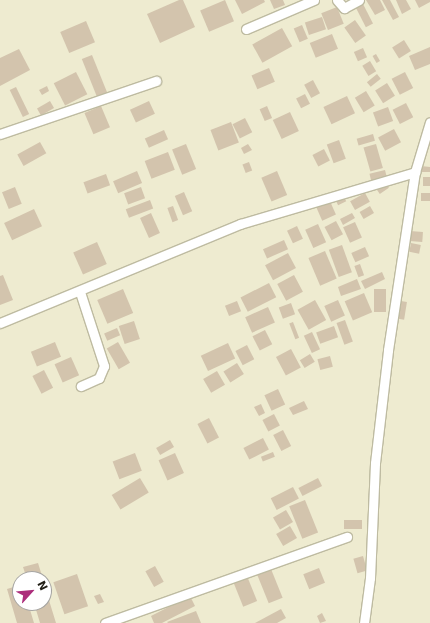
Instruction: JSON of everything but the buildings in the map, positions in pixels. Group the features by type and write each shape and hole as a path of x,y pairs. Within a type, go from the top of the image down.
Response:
{"street":[{"path":"246,30 314,0"},
{"path":"337,0 344,8 359,0"},
{"path":"0,134 156,81"},
{"path":"364,623 370,578 375,463 388,350 414,172 430,122"},
{"path":"0,323 80,292 240,224 414,172"},
{"path":"80,292 104,366 103,374 81,386"},
{"path":"105,623 347,537"}]}
